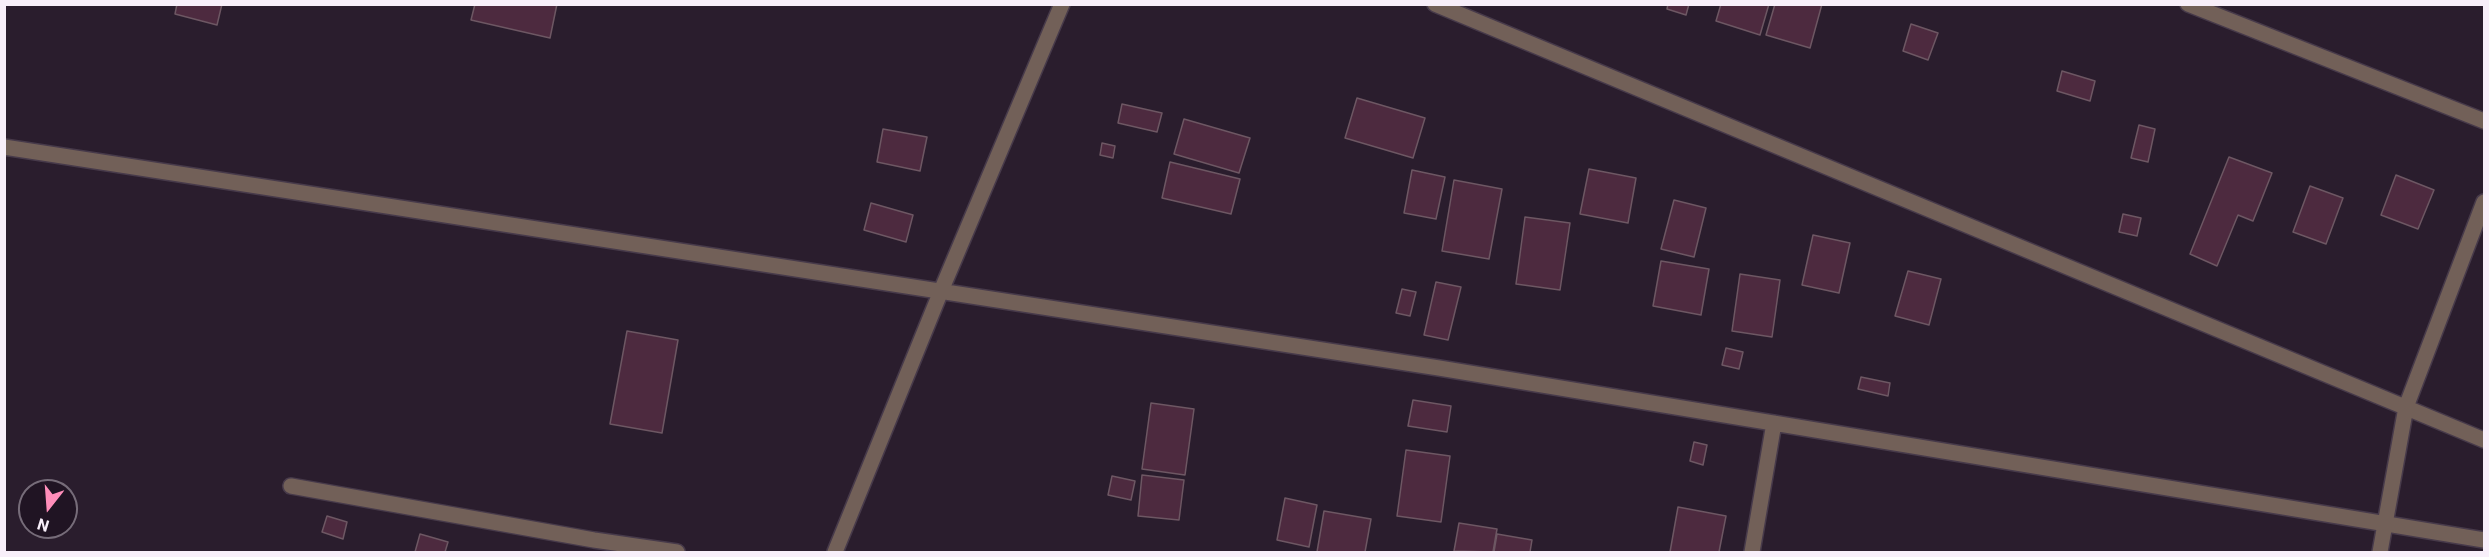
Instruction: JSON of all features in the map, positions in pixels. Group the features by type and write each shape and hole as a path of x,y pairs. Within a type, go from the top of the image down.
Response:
{"street":[{"path":"835,552 941,291 1062,5 1057,4"},
{"path":"1435,4 2484,440"},
{"path":"2188,4 2484,121"},
{"path":"4,147 1427,366 2484,540"},
{"path":"2380,552 2406,407 2484,202"},
{"path":"1752,552 1774,423"},
{"path":"291,486 593,546 677,552"}],"building":[{"path":"177,4 222,4 217,25 175,14"},
{"path":"475,4 557,4 550,38 471,20"},
{"path":"1668,4 1689,4 1686,15 1667,9"},
{"path":"1721,4 1769,4 1760,35 1716,21"},
{"path":"1775,4 1822,4 1810,48 1766,35"},
{"path":"1911,24 1938,33 1928,60 1903,51"},
{"path":"2062,71 2095,81 2090,101 2057,91"},
{"path":"1357,98 1425,118 1413,158 1345,138"},
{"path":"1122,104 1162,113 1157,132 1118,123"},
{"path":"1184,119 1250,138 1239,173 1174,154"},
{"path":"2139,125 2155,129 2148,162 2131,158"},
{"path":"883,129 927,137 920,171 877,162"},
{"path":"1102,143 1115,146 1113,158 1100,155"},
{"path":"2229,157 2272,173 2253,221 2238,215 2217,266 2190,254"},
{"path":"1170,162 1240,179 1231,214 1162,198"},
{"path":"1589,169 1636,178 1628,223 1580,214"},
{"path":"1412,170 1445,177 1436,219 1404,213"},
{"path":"2396,175 2434,190 2418,229 2381,215"},
{"path":"1454,180 1502,189 1489,259 1442,251"},
{"path":"2310,186 2343,198 2326,244 2293,232"},
{"path":"1674,200 1706,208 1694,257 1661,249"},
{"path":"871,203 913,215 906,242 864,230"},
{"path":"2123,214 2141,218 2137,236 2119,232"},
{"path":"1525,217 1570,223 1560,290 1516,284"},
{"path":"1813,235 1850,243 1839,293 1802,285"},
{"path":"1661,261 1709,269 1701,315 1653,306"},
{"path":"1908,271 1941,279 1929,325 1895,316"},
{"path":"1740,274 1780,280 1772,337 1732,331"},
{"path":"1436,282 1461,287 1448,340 1424,335"},
{"path":"1402,289 1416,292 1410,316 1396,313"},
{"path":"627,331 678,340 662,433 610,424"},
{"path":"1726,348 1743,352 1739,369 1722,365"},
{"path":"1861,377 1890,383 1888,396 1858,389"},
{"path":"1413,400 1451,406 1447,432 1408,426"},
{"path":"1151,403 1194,409 1185,475 1142,469"},
{"path":"1694,442 1707,445 1703,465 1690,461"},
{"path":"1406,450 1450,456 1441,522 1397,516"},
{"path":"1142,475 1184,480 1179,520 1138,516"},
{"path":"1112,476 1135,481 1131,500 1108,495"},
{"path":"1285,498 1317,505 1309,547 1277,540"},
{"path":"1678,507 1726,516 1719,552 1670,552"},
{"path":"1324,511 1371,519 1365,552 1317,552"},
{"path":"327,516 347,522 343,539 322,532"},
{"path":"1459,523 1497,529 1493,552 1454,551"},
{"path":"420,534 448,542 445,552 415,552"},
{"path":"1497,534 1532,540 1530,552 1494,552"}]}
